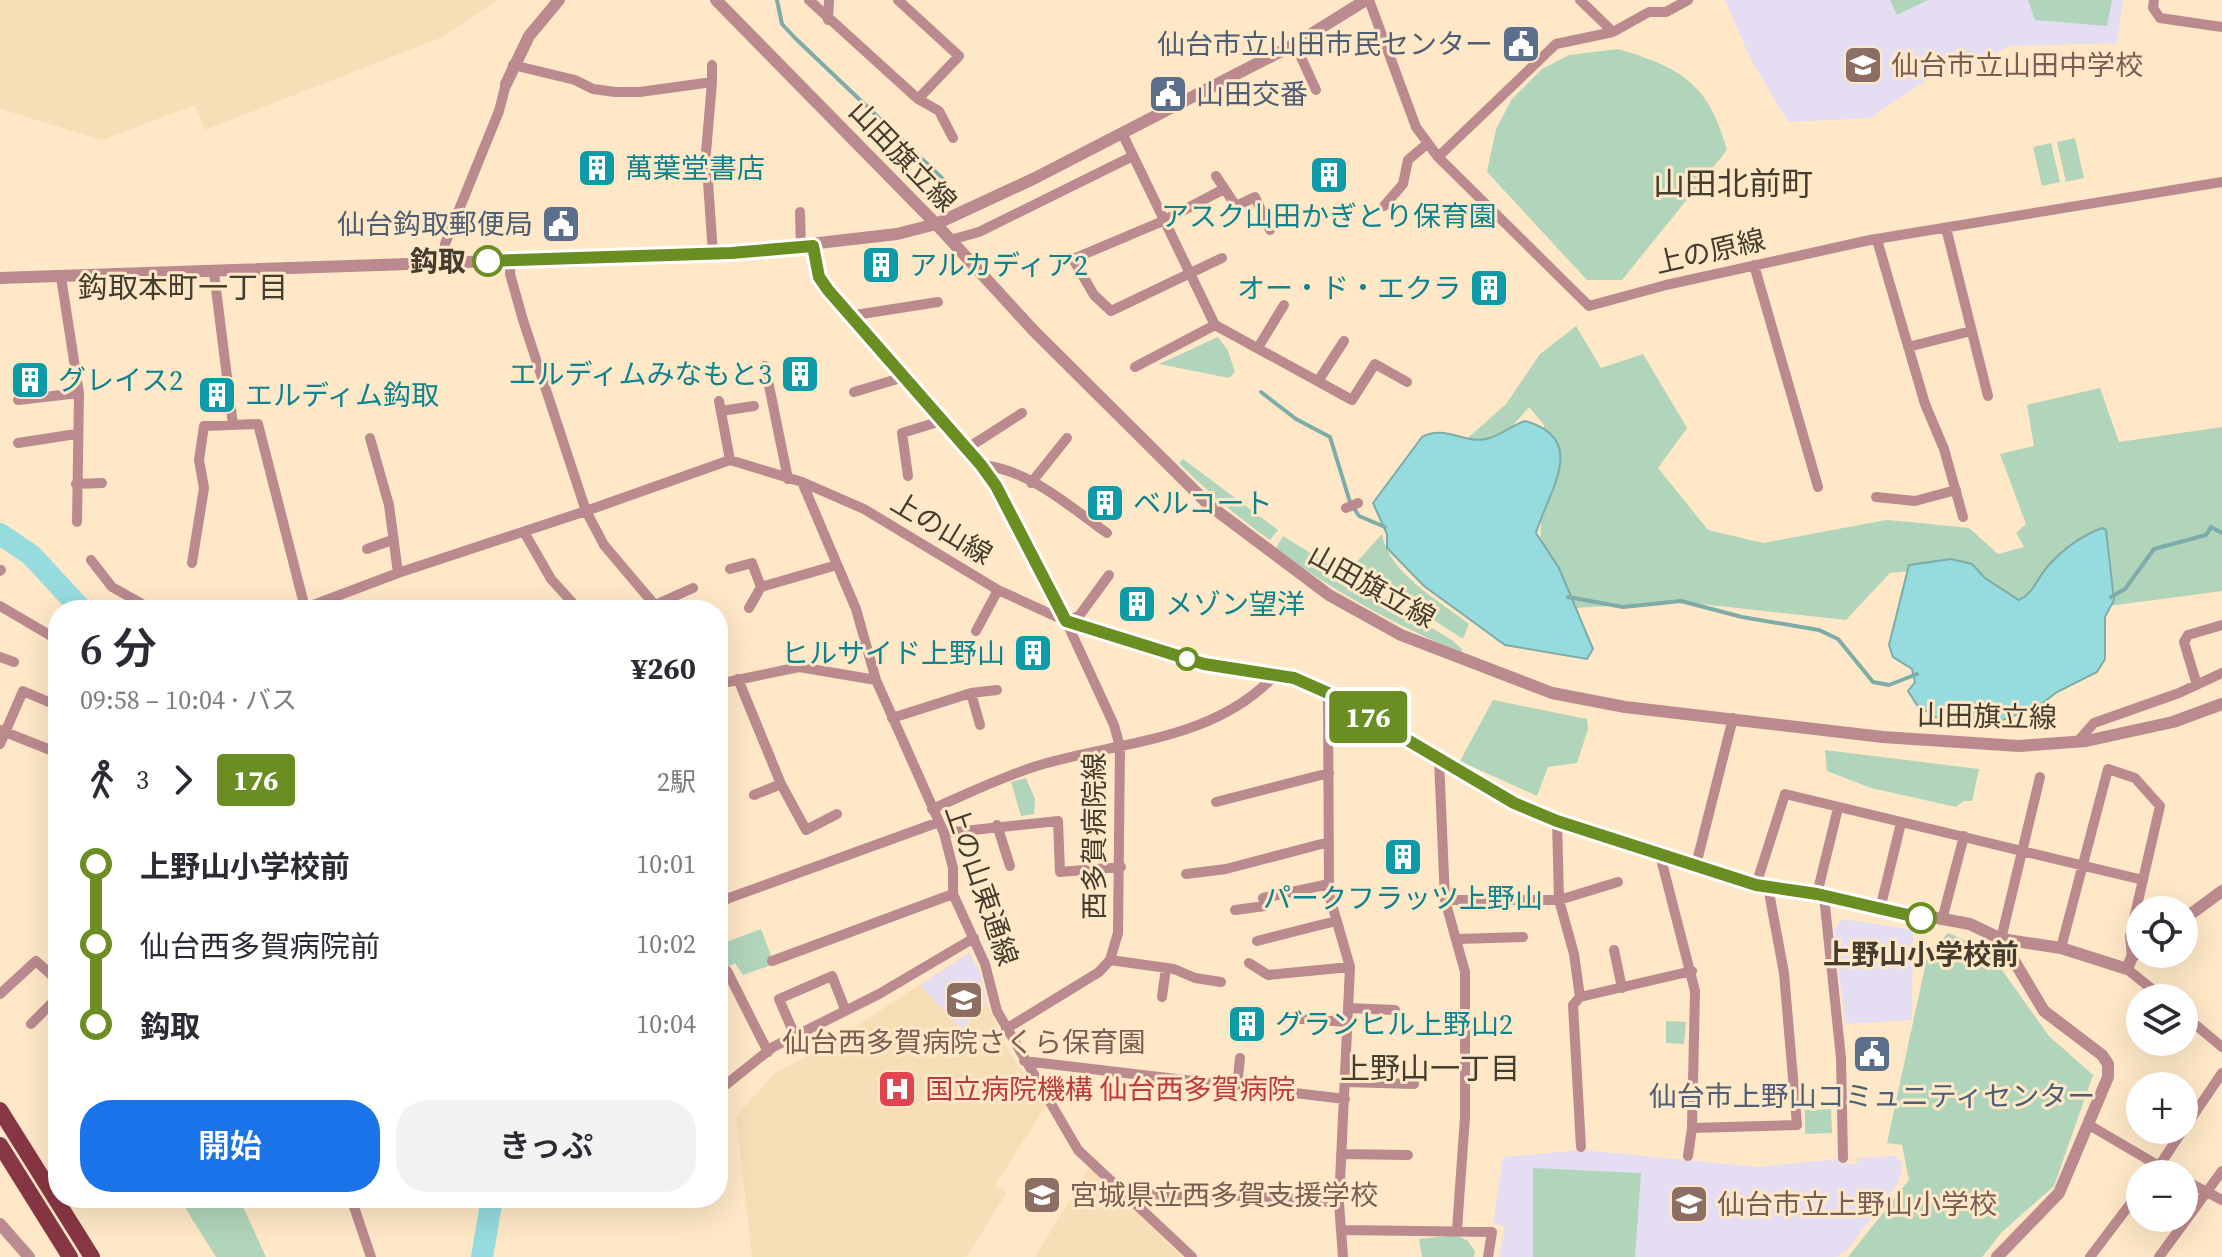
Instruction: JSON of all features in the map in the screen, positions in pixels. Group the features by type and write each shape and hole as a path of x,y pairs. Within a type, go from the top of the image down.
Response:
{"main road":[{"path":"0,1110 48,1187"},
{"path":"0,1145 70,1257"},
{"path":"61,1208 92,1257"}],"street":[{"path":"443,262 445,244 499,111 513,65 529,36 559,0"},
{"name":"山田旗立線","path":"716,0 936,224 1033,330 1209,505 1329,595 1401,635 1552,693 1625,707 1883,737 2019,746 2078,741 2173,722 2222,704"},
{"path":"809,0 918,99 939,111 953,138"},
{"path":"828,20 829,0"},
{"path":"898,0 959,56 918,99"},
{"path":"0,278 713,254 807,247 897,234 936,224 1122,133 1295,44 1368,0"},
{"name":"上の原線","path":"1368,0 1382,28 1406,104 1438,157 1589,306 1754,265 1877,240 2222,182"},
{"path":"1580,0 1613,32"},
{"path":"1438,157 1556,44 1613,32 1649,12 1666,12 1688,0"},
{"path":"2154,0 2153,8 2160,18 2222,27"},
{"path":"1295,44 1316,90"},
{"path":"513,65 575,80 593,89 615,92 640,92 712,82"},
{"path":"712,65 706,153 713,254"},
{"path":"1122,133 1215,325 1259,346 1352,400 1375,364 1407,382"},
{"path":"1384,206 1403,184 1408,160 1428,143"},
{"path":"950,240 979,232 1133,156"},
{"path":"1216,176 1236,206 1255,197 1270,230"},
{"path":"1222,258 1111,311 1094,295 1073,259 1163,221 1224,189"},
{"path":"800,212 807,247"},
{"path":"1946,228 1988,396"},
{"path":"1877,240 1963,517"},
{"name":"西多賀病院線","path":"807,247 819,277 849,316 996,486 1066,621 1114,725 1120,747 1118,933 1110,960 1099,972 1006,1029"},
{"path":"511,260 510,274 523,320 586,511 604,545 650,600"},
{"path":"1754,265 1818,487"},
{"path":"214,273 233,425"},
{"path":"61,277 79,393 77,522"},
{"path":"849,316 938,302"},
{"path":"1259,346 1284,305"},
{"path":"1135,367 1215,325"},
{"path":"1908,347 1971,331"},
{"path":"1318,381 1344,341"},
{"path":"765,366 788,479"},
{"path":"854,392 904,377"},
{"path":"18,400 79,393"},
{"path":"326,600 730,460 720,406 754,406"},
{"path":"966,449 1022,413"},
{"path":"908,476 902,433 941,421"},
{"path":"192,563 204,488 199,460 204,426 258,424 300,600"},
{"path":"18,443 76,434"},
{"path":"370,438 389,505 398,573"},
{"path":"1031,483 1067,438"},
{"name":"上の山線","path":"730,460 802,482 864,509 998,590 1066,621 1204,664 1294,678 1328,693 1514,803 1557,821 1762,886 1970,924 2001,939 2126,958"},
{"path":"981,465 1000,467 1031,483 1107,533"},
{"name":"上の山東通線","path":"802,482 856,609 876,680 944,833 953,868 953,894 974,938 1006,1029 1078,1150 1192,1257"},
{"path":"76,484 102,483"},
{"path":"1876,497 1915,501 1956,490"},
{"path":"1346,508 1358,503"},
{"path":"524,532 551,579 570,600"},
{"path":"367,549 392,540"},
{"path":"91,560 112,587 135,600"},
{"path":"730,569 752,563 761,587"},
{"path":"749,608 761,587 837,565"},
{"path":"1066,621 1079,616 1109,575"},
{"path":"671,600 693,588"},
{"path":"976,631 998,590"},
{"path":"0,606 48,634"},
{"path":"2197,685 2184,642 2188,635 2222,625"},
{"path":"0,657 14,662"},
{"path":"728,682 799,667 876,680"},
{"path":"2078,741 2094,723 2222,673"},
{"path":"932,809 1040,765 1207,724 1239,708 1275,675"},
{"path":"738,679 781,784 806,830 837,814"},
{"path":"892,718 971,693 997,690"},
{"path":"0,744 2,731 23,691 48,702"},
{"path":"971,693 980,725"},
{"path":"1328,693 1329,884 1350,967 1339,1203 1343,1257"},
{"path":"1696,865 1733,718"},
{"path":"2,731 48,749"},
{"path":"1439,760 1445,900 1465,972 1465,1117 1457,1229"},
{"path":"2061,948 2108,769 2135,778 2160,806 2139,896"},
{"path":"1216,802 1329,773"},
{"path":"1997,1257 2059,1193 2108,1077 2108,1064 2102,1055 2044,1011 2001,939 2040,777"},
{"path":"754,795 781,784"},
{"path":"1692,1128 1797,1125 1784,973 1762,886 1785,794 2143,880"},
{"path":"1838,808 1820,895 1841,1058 1843,1158"},
{"path":"944,833 997,825 1058,821 1060,872 1121,867"},
{"path":"1557,821 1559,900 1574,954 1580,997"},
{"path":"728,899 939,822"},
{"path":"1880,909 1901,823"},
{"path":"997,825 1010,866"},
{"path":"1942,920 1964,836"},
{"path":"1186,874 1226,869 1329,842"},
{"path":"1659,851 1692,971 1695,1053 1688,1156"},
{"path":"1445,900 1559,900 1618,882"},
{"path":"1235,910 1265,906 1263,898 1329,884"},
{"path":"2198,909 2222,891"},
{"path":"772,961 953,894"},
{"path":"1257,941 1336,921"},
{"path":"1458,939 1523,937"},
{"path":"728,1083 768,1052 795,1036 879,994 974,938"},
{"path":"1614,950 1622,988"},
{"path":"1110,960 1166,968 1221,982"},
{"path":"0,994 36,961 48,972"},
{"path":"1249,963 1268,975 1350,967"},
{"path":"1162,997 1166,968"},
{"path":"2140,968 2152,984"},
{"path":"1581,1147 1573,1005 1580,997 1692,971"},
{"path":"728,973 768,1052"},
{"path":"795,1036 779,999 832,976 845,1009"},
{"path":"31,1024 48,1007"},
{"path":"1348,1008 1395,1010"},
{"path":"1301,1019 1348,1022"},
{"path":"2198,1027 2222,1047"},
{"path":"1237,1087 1240,1058"},
{"path":"1024,1061 1345,1099"},
{"path":"2198,1109 2222,1073"},
{"path":"1345,1082 1414,1084"},
{"path":"2089,1125 2141,1160"},
{"path":"1341,1154 1408,1155"},
{"path":"2159,1257 2222,1171"},
{"path":"2198,1188 2222,1200"},
{"path":"1128,1194 1257,1196 1339,1203"},
{"path":"354,1208 371,1257"},
{"path":"2090,1257 2126,1209"},
{"path":"0,1224 29,1257"},
{"path":"1342,1230 1457,1229 1492,1232 1488,1257"}],"shaded area":[{"path":"0,0 499,0 440,38 205,130 195,105 102,140 0,109"},
{"name":"仙台市立山田中学校","path":"1725,0 2123,0 2117,43 2010,46 1956,74 1941,70 1870,118 1788,122 1751,60"},
{"path":"1843,919 1913,930 1912,1020 1845,1024 1834,930"},
{"name":"国立病院機構 仙台西多賀病院","path":"969,952 980,972 988,1006 1006,1046 1046,1106 995,1185 1007,1193 966,1257 752,1257 736,1116 775,1073 829,1044"},
{"path":"969,953 980,972 987,1004 961,1029 920,985"},
{"name":"仙台市立上野山小学校","path":"1582,1150 1758,1167 1839,1159 1843,1164 1857,1164 1857,1158 1896,1156 1903,1164 1898,1183 1848,1249 1837,1257 1499,1257 1505,1226 1493,1224 1503,1157"},
{"name":"国立病院機構 仙台西多賀病院","path":"1090,1167 1182,1257 1035,1257"}],"green space":[{"path":"1890,0 1928,0 1897,15"},
{"path":"2028,0 2112,0 2107,26 2035,20"},
{"path":"1618,49 1660,64 1690,82 1711,109 1727,150 1622,280 1587,280 1487,172 1496,129 1512,99 1542,69 1569,55"},
{"path":"2075,138 2084,178 2066,182 2057,142"},
{"path":"2051,143 2060,182 2042,186 2033,147"},
{"path":"1576,326 1601,368 1643,354 1687,428 1658,468 1708,530 1763,543 1886,520 1969,528 1998,554 2024,547 2016,533 2026,524 2000,454 2034,446 2027,405 2100,388 2119,442 2222,427 2222,591 2094,608 2028,612 1958,567 1890,573 1846,620 1683,602 1557,609 1540,554 1544,425 1529,407 1486,456 1461,444 1506,404 1540,354"},
{"path":"1218,337 1228,351 1235,372 1229,378 1159,364"},
{"path":"1183,459 1278,530 1270,540 1201,484 1179,463"},
{"path":"1382,534 1386,548 1405,574 1469,624 1463,639 1352,567"},
{"path":"1283,536 1453,641 1462,649 1461,653 1388,619 1320,579 1276,548"},
{"path":"1493,700 1587,719 1588,729 1577,763 1548,767 1537,796 1460,761"},
{"path":"1825,750 1979,769 1972,801 1964,801 1956,807 1871,788 1827,771"},
{"path":"1026,778 1035,799 1034,814 1021,816 1011,782"},
{"path":"761,929 774,964 743,975 735,963 728,967 728,941"},
{"path":"1948,933 1987,949 2049,1036 2093,1075 2054,1186 2002,1232 1982,1257 1848,1257 1909,1180 1902,1145 1887,1143 1928,953"},
{"path":"1666,1021 1686,1022 1684,1044 1666,1043"},
{"path":"1831,1109 1832,1133 1805,1134 1805,1110"},
{"path":"1533,1168 1641,1173 1635,1257 1533,1257"},
{"path":"185,1208 244,1208 266,1257 216,1257"},
{"path":"1456,1235 1468,1241 1475,1251 1474,1257 1422,1257 1419,1239"}],"water":[{"path":"1525,421 1545,429 1556,440 1560,454 1555,484 1536,533 1559,568 1593,649 1587,659 1505,645 1424,586 1387,548 1387,534 1373,503 1422,437 1439,433 1481,440"},
{"path":"2102,528 2106,530 2114,600 2105,617 2105,659 2097,672 2057,692 2036,708 1994,723 1962,723 1935,717 1917,705 1908,691 1915,682 1912,669 1893,657 1889,645 1909,565 1951,559 1972,564 1985,578 2019,600 2060,554"}],"waterway":[{"path":"777,0 782,24 944,180"},
{"path":"1261,392 1296,419 1330,437 1350,502"},
{"path":"1353,507 1359,516 1385,527"},
{"path":"2111,597 2125,589 2154,549 2206,535 2211,527 2222,533"},
{"path":"0,534 31,555 73,600"},
{"path":"1568,597 1623,607 1681,601 1742,617 1819,630 1838,639 1873,682 1889,685 1917,674"},
{"path":"482,1257 490,1208"}],"bus line":[{"name":"176","path":"488,261 731,253 813,246 819,277 828,290 996,486 1066,621 1204,664 1294,678 1328,693 1514,803 1557,821 1659,851 1756,885 1817,894 1921,918"}],"place":[{"name":"仙台市立山田市民センター","path":"1521,44"},
{"name":"仙台市立山田中学校","path":"1863,65"},
{"name":"山田交番","path":"1168,94"},
{"name":"萬葉堂書店","path":"597,168"},
{"name":"アスク山田かぎとり保育園","path":"1329,175"},
{"name":"仙台鈎取郵便局","path":"561,224"},
{"name":"鈎取","path":"488,261"},
{"name":"アルカディア2","path":"881,265"},
{"name":"オー・ド・エクラ","path":"1489,288"},
{"name":"エルディムみなもと3","path":"800,374"},
{"name":"グレイス2","path":"30,380"},
{"name":"エルディム鈎取","path":"217,395"},
{"name":"ベルコート","path":"1105,503"},
{"name":"メゾン望洋","path":"1137,604"},
{"name":"ヒルサイド上野山","path":"1033,653"},
{"name":"パークフラッツ上野山","path":"1403,857"},
{"name":"上野山小学校前","path":"1921,918"},
{"name":"仙台西多賀病院さくら保育園","path":"964,1000"},
{"name":"グランヒル上野山2","path":"1247,1024"},
{"name":"仙台市上野山コミュニティセンター","path":"1872,1054"},
{"name":"国立病院機構 仙台西多賀病院","path":"897,1089"},
{"name":"宮城県立西多賀支援学校","path":"1042,1195"},
{"name":"仙台市立上野山小学校","path":"1689,1204"}],"district":[{"name":"山田北前町","path":"1733,184"},
{"name":"鈎取本町一丁目","path":"183,288"},
{"name":"上野山一丁目","path":"1430,1069"}]}
